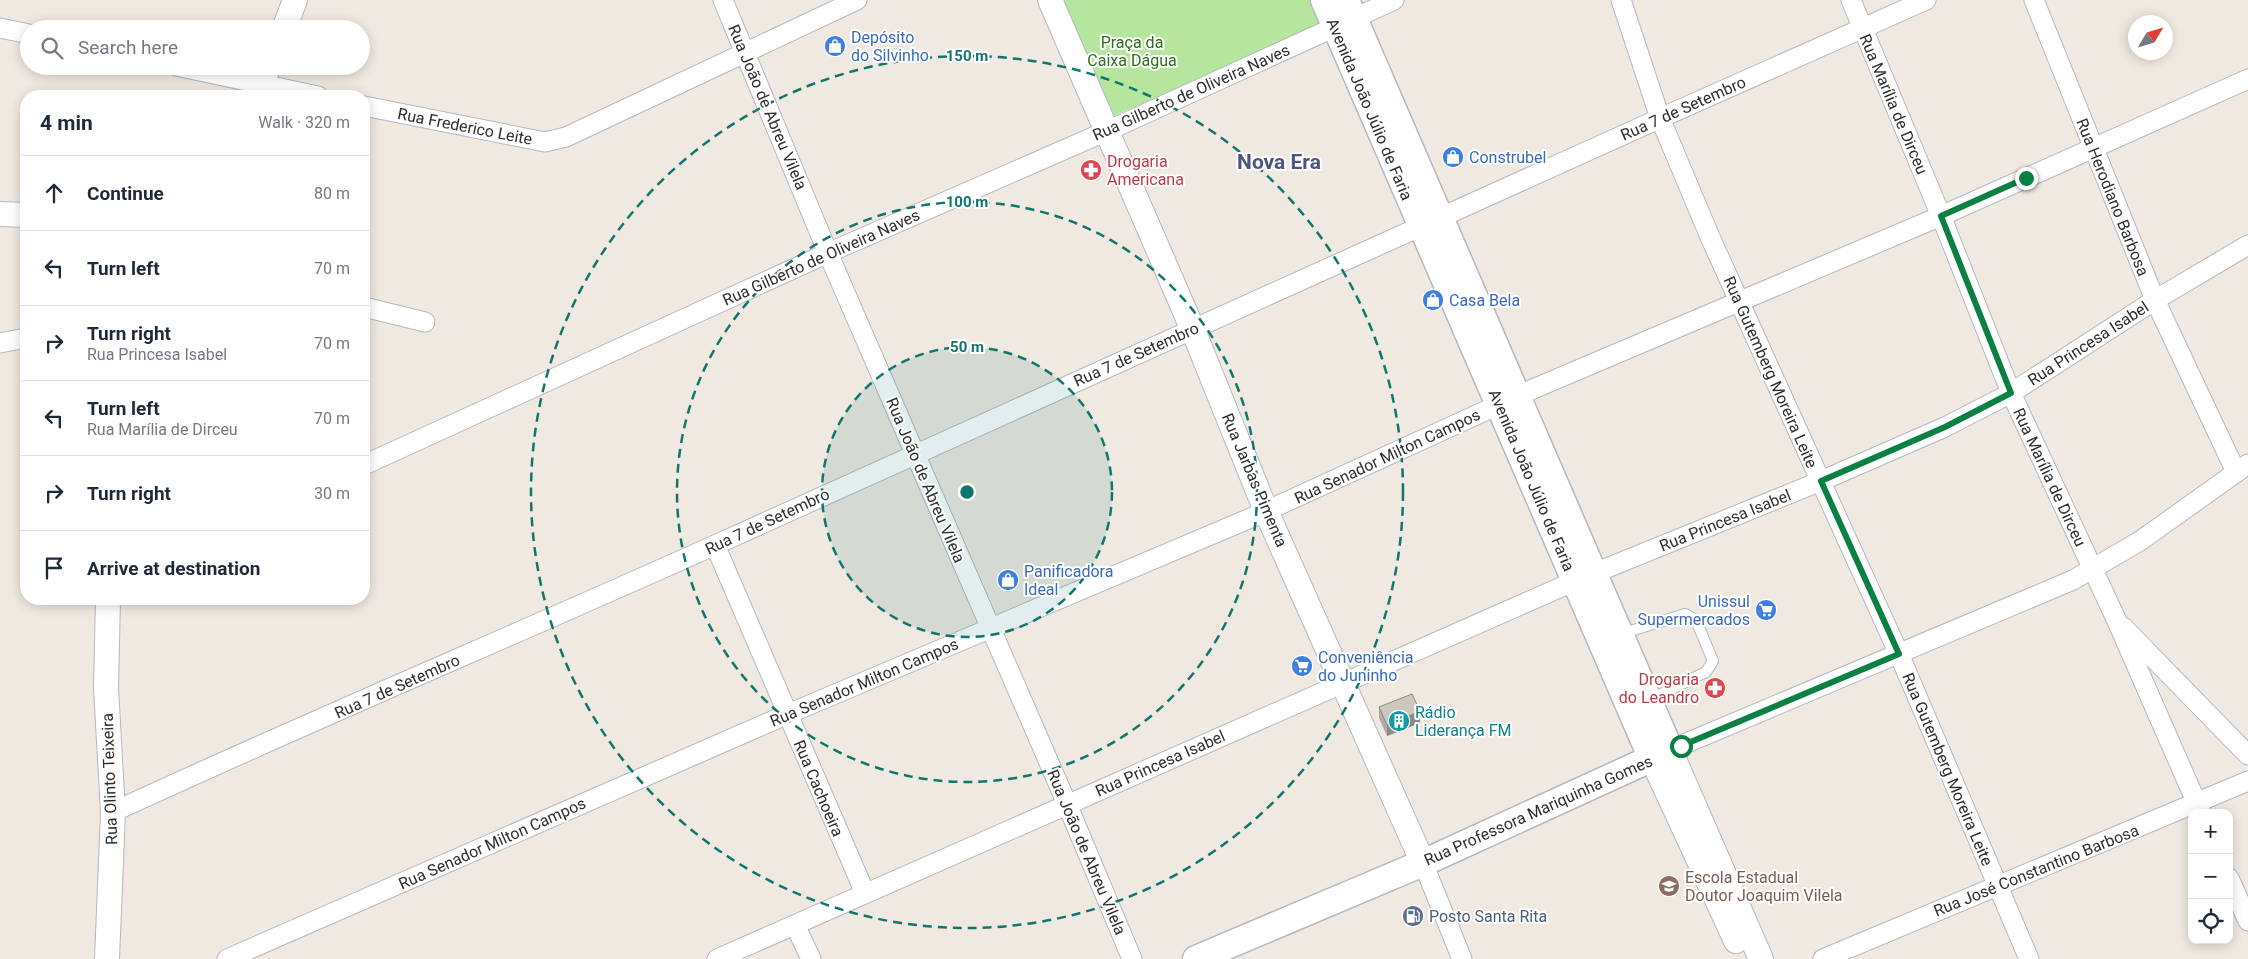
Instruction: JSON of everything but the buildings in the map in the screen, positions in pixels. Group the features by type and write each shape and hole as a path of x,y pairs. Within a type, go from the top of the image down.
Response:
{"main road":[{"name":"Avenida João Júlio de Faria","path":"1324,0 1345,15 1430,220 1661,754"},
{"name":"Avenida João Júlio de Faria","path":"1584,577 1621,634 1648,700 1661,754"},
{"name":"Rua Professora Mariquinha Gomes","path":"1196,959 1423,863 1661,754"}],"street":[{"path":"287,20 295,0"},
{"name":"Rua João de Abreu Vilela","path":"723,0 828,253 989,628 1067,804 1132,959"},
{"name":"Rua Frederico Leite","path":"370,107 544,142 566,137 857,0"},
{"name":"Rua Jarbas Pimenta","path":"1050,0 1105,131 1193,330 1266,511 1423,863 1462,959"},
{"name":"Rua Gilberto de Oliveira Naves","path":"370,462 828,253 1105,131 1345,15 1394,0"},
{"name":"Rua Gutemberg Moreira Leite","path":"1622,0 1660,118 1739,301 1899,654 2029,959"},
{"name":"Rua Marília de Dirceu","path":"1851,0 1941,216 2011,393 2116,619 2199,808"},
{"name":"Rua 7 de Setembro","path":"113,812 715,545 915,453 1193,330 1430,220 1926,0"},
{"name":"Rua Herodiano Barbosa","path":"2034,0 2155,300 2242,468"},
{"path":"0,28 20,32"},
{"path":"224,75 294,90"},
{"name":"Rua Senador Milton Campos","path":"227,959 788,714 1266,511 1508,400 1941,216 2248,80"},
{"path":"0,214 20,215"},
{"name":"Rua Princesa Isabel","path":"717,959 1584,577 1821,481 1945,427 2011,393 2155,300 2248,245"},
{"path":"370,308 425,322"},
{"path":"0,343 20,339"},
{"name":"Rua Professora Mariquinha Gomes","path":"1661,754 2039,595 2093,570 2140,541 2242,468"},
{"name":"Rua Cachoeira","path":"715,545 865,893"},
{"name":"Rua Olinto Teixeira","path":"107,959 113,812 106,688 108,605"},
{"path":"2116,619 2248,755"},
{"name":"Avenida João Júlio de Faria","path":"1661,754 1745,959"},
{"name":"Avenida João Júlio de Faria","path":"1661,754 1761,959"},
{"name":"Rua José Constantino Barbosa","path":"1823,959 1998,885 2199,808 2248,781"},
{"path":"2233,887 2248,921"},
{"path":"795,925 810,959"}],"lane":[{"path":"1621,634 1685,614 1696,620 1713,661 1706,672 1648,700"}],"green space":[{"name":"Praça da Caixa Dágua","path":"1056,0 1318,0 1328,24 1104,120"}],"place":[{"name":"Depósito do Silvinho","path":"835,46"},
{"name":"Construbel","path":"1453,157"},
{"name":"Drogaria Americana","path":"1091,170"},
{"name":"Casa Bela","path":"1433,300"},
{"name":"Panificadora Ideal","path":"1008,580"},
{"name":"Unissul Supermercados","path":"1766,610"},
{"name":"Conveniência do Juninho","path":"1302,666"},
{"name":"Drogaria do Leandro","path":"1715,688"},
{"name":"Rádio Liderança FM","path":"1399,721"},
{"name":"Escola Estadual Doutor Joaquim Vilela","path":"1669,886"},
{"name":"Posto Santa Rita","path":"1413,916"}],"district":[{"name":"Nova Era","path":"1279,162"}],"route":[{"path":"1681,746 1899,654 1821,481 1945,427 2011,393 1941,216 2026,178"}]}
